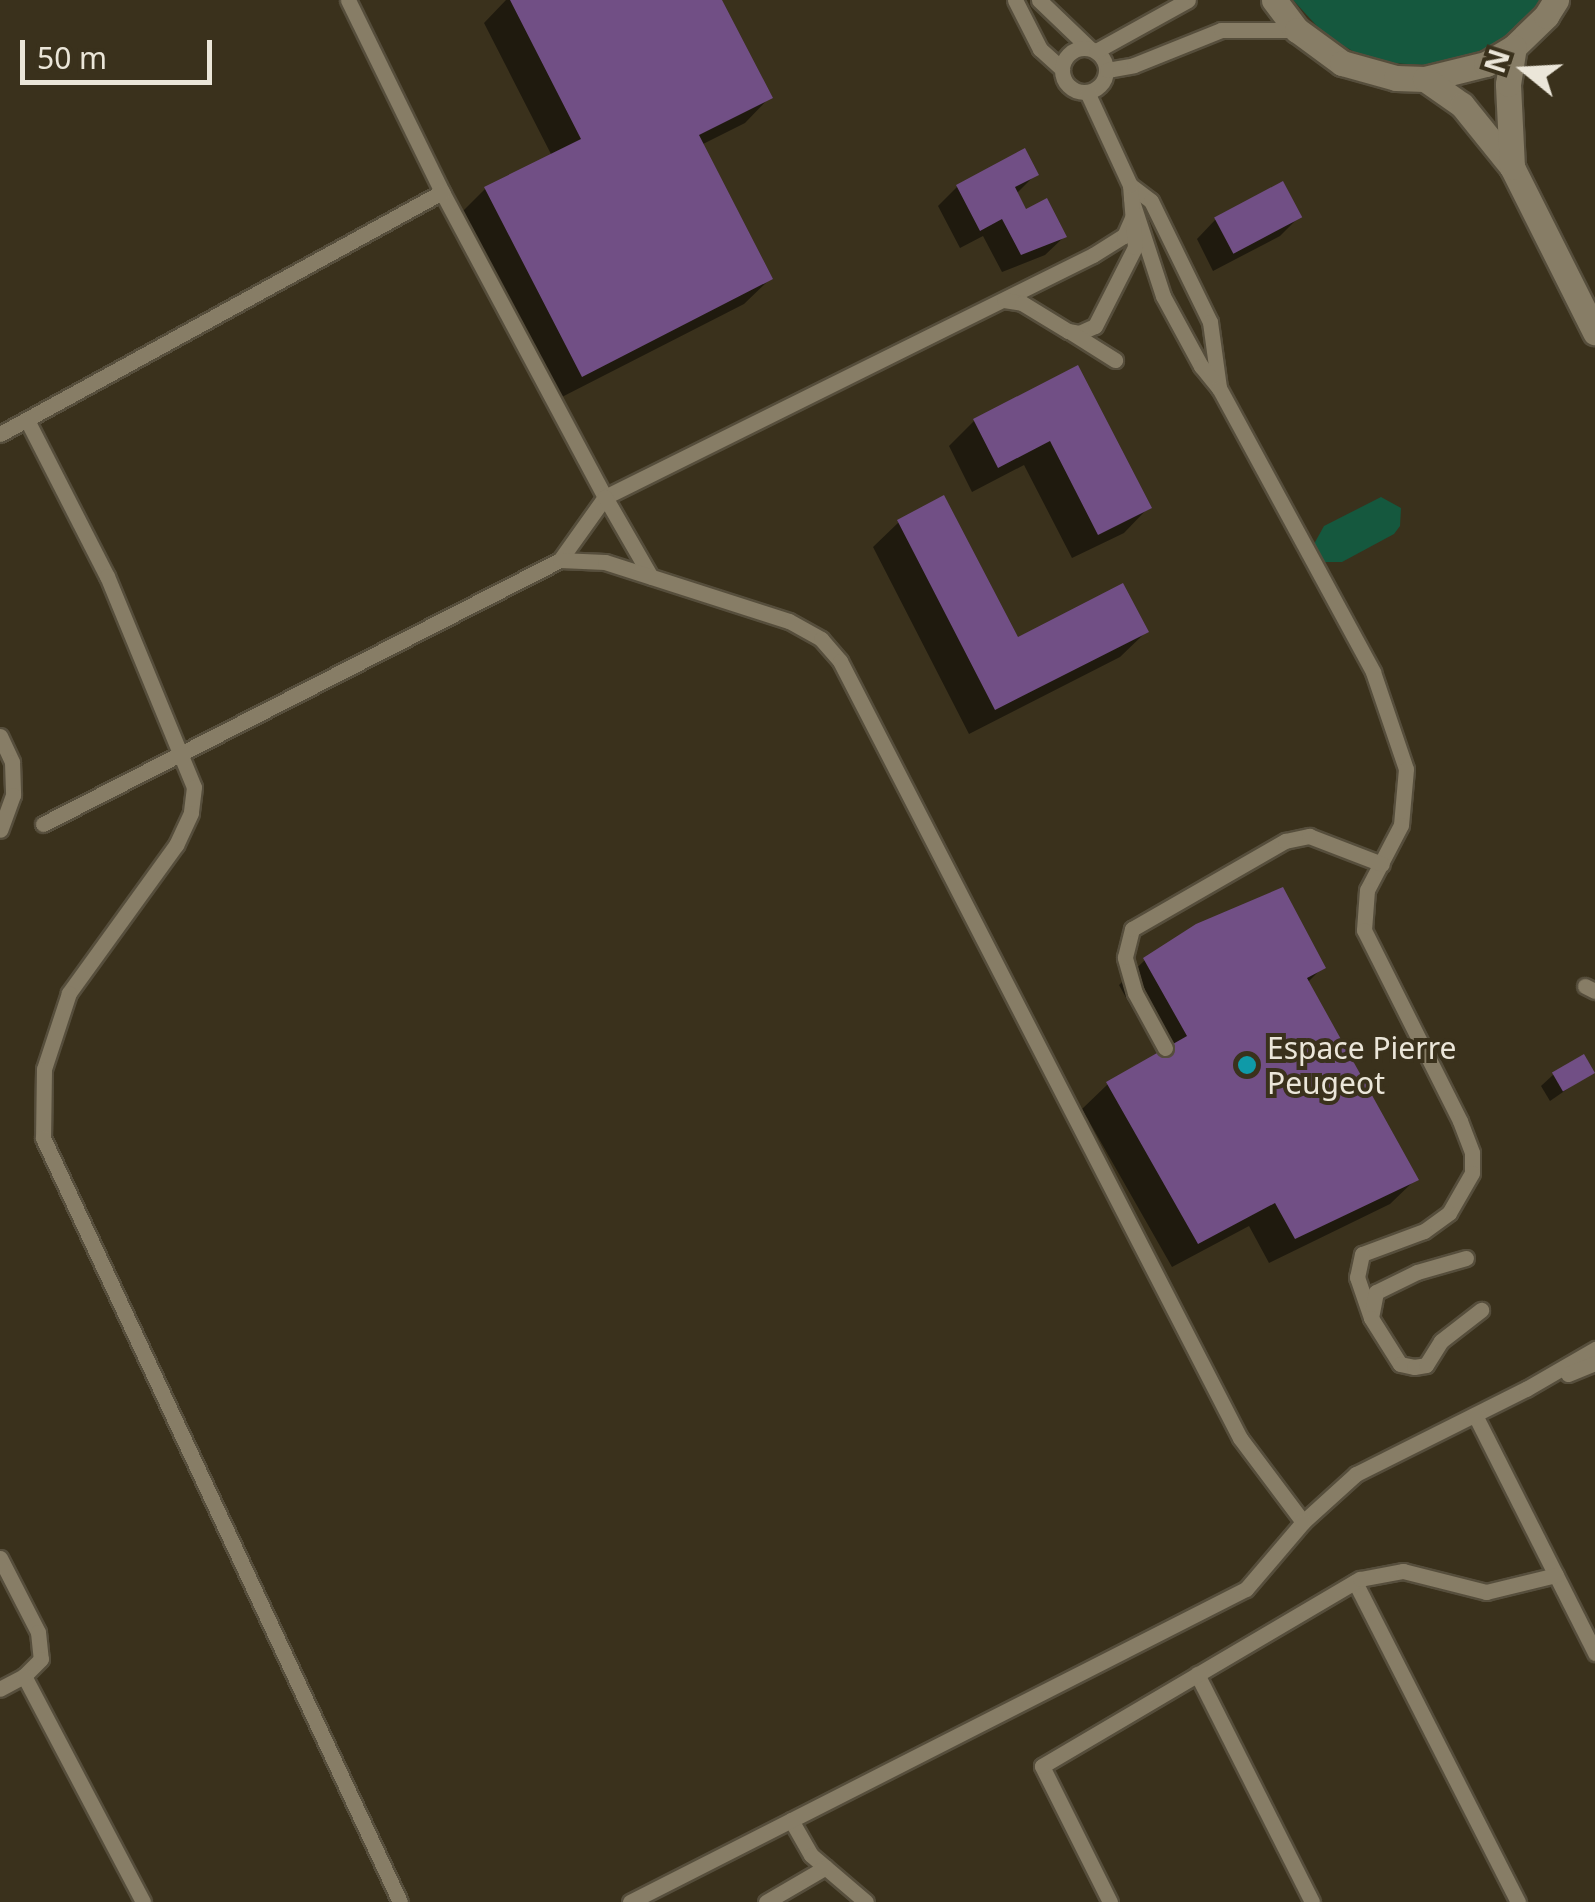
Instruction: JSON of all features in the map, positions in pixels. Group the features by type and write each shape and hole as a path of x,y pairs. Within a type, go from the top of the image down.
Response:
{"main road":[{"path":"1274,0 1296,30 1342,63 1396,78 1424,79 1456,74 1514,47 1546,16 1556,0"},
{"path":"1512,167 1508,84 1514,47"},
{"path":"1424,79 1462,105 1512,167 1595,332"}],"lane":[{"path":"348,0 442,192 651,577"},
{"path":"1015,0 1040,50 1062,69 1072,89 1087,92 1104,82 1107,70 1093,49 1038,0"},
{"path":"1062,69 1074,50 1093,49 1188,0"},
{"path":"1107,70 1134,65 1221,30 1296,30"},
{"path":"1087,92 1131,192 1163,296 1201,366 1219,388 1372,672 1406,769 1401,825 1367,890 1364,930 1472,1153 1467,1188 1449,1213 1424,1231 1362,1254 1357,1278 1371,1318 1400,1364 1426,1365 1441,1342 1482,1310"},
{"path":"0,434 442,192"},
{"path":"1004,300 1022,303 1115,360 1107,338 1107,310 1116,277 1135,247 1131,192"},
{"path":"1131,192 1152,201 1210,322 1219,388"},
{"path":"43,824 560,560 605,497 1004,300 1124,236 1133,216"},
{"path":"1068,331 1095,326 1107,310"},
{"path":"27,420 107,576 194,786 192,813 144,894 98,948 69,994 44,1069 43,1138 400,1902"},
{"path":"560,560 605,562 789,621 821,639 840,661 1240,1438 1303,1522"},
{"path":"0,736 12,762 13,796 0,830"},
{"path":"1166,1048 1135,993 1124,957 1132,929 1285,841 1309,836 1335,842 1382,864"},
{"path":"1382,1247 1373,1254 1368,1272 1392,1284"},
{"path":"1371,1318 1376,1292 1466,1258"},
{"path":"630,1902 1246,1590 1303,1522 1356,1474 1526,1389 1595,1349"},
{"path":"1526,1389 1595,1364"},
{"path":"1475,1414 1595,1653"},
{"path":"0,1558 38,1632 40,1659 24,1676 0,1689"},
{"path":"1110,1902 1042,1766 1355,1582 1403,1572 1486,1592 1556,1576"},
{"path":"1355,1582 1518,1902"},
{"path":"1197,1674 1312,1902"},
{"path":"24,1676 143,1902"},
{"path":"791,1820 812,1854 866,1902"},
{"path":"766,1902 826,1867"}],"green space":[{"path":"1293,0 1541,0 1521,24 1493,45 1460,59 1425,65 1390,63 1356,53 1325,35"},
{"path":"1381,497 1401,508 1400,526 1394,534 1342,562 1321,562 1314,544 1324,526"}],"building":[{"path":"510,0 722,0 773,98 699,135 773,279 582,377 484,187 581,139"},
{"path":"1025,148 1039,175 1015,187 1026,209 1047,198 1067,237 1021,255 1002,219 980,231 956,185"},
{"path":"1283,181 1302,217 1233,254 1214,218"},
{"path":"1078,365 1152,508 1098,535 1050,441 998,468 973,419"},
{"path":"944,495 1018,637 1123,583 1149,632 995,710 897,520"},
{"name":"Espace Pierre Peugeot","path":"1283,887 1326,968 1307,978 1419,1180 1295,1239 1275,1203 1198,1244 1106,1082 1187,1036 1143,958 1196,924"},
{"path":"1584,1054 1595,1073 1563,1092 1552,1072"}],"place":[{"name":"Espace Pierre Peugeot","path":"1247,1065"}]}
